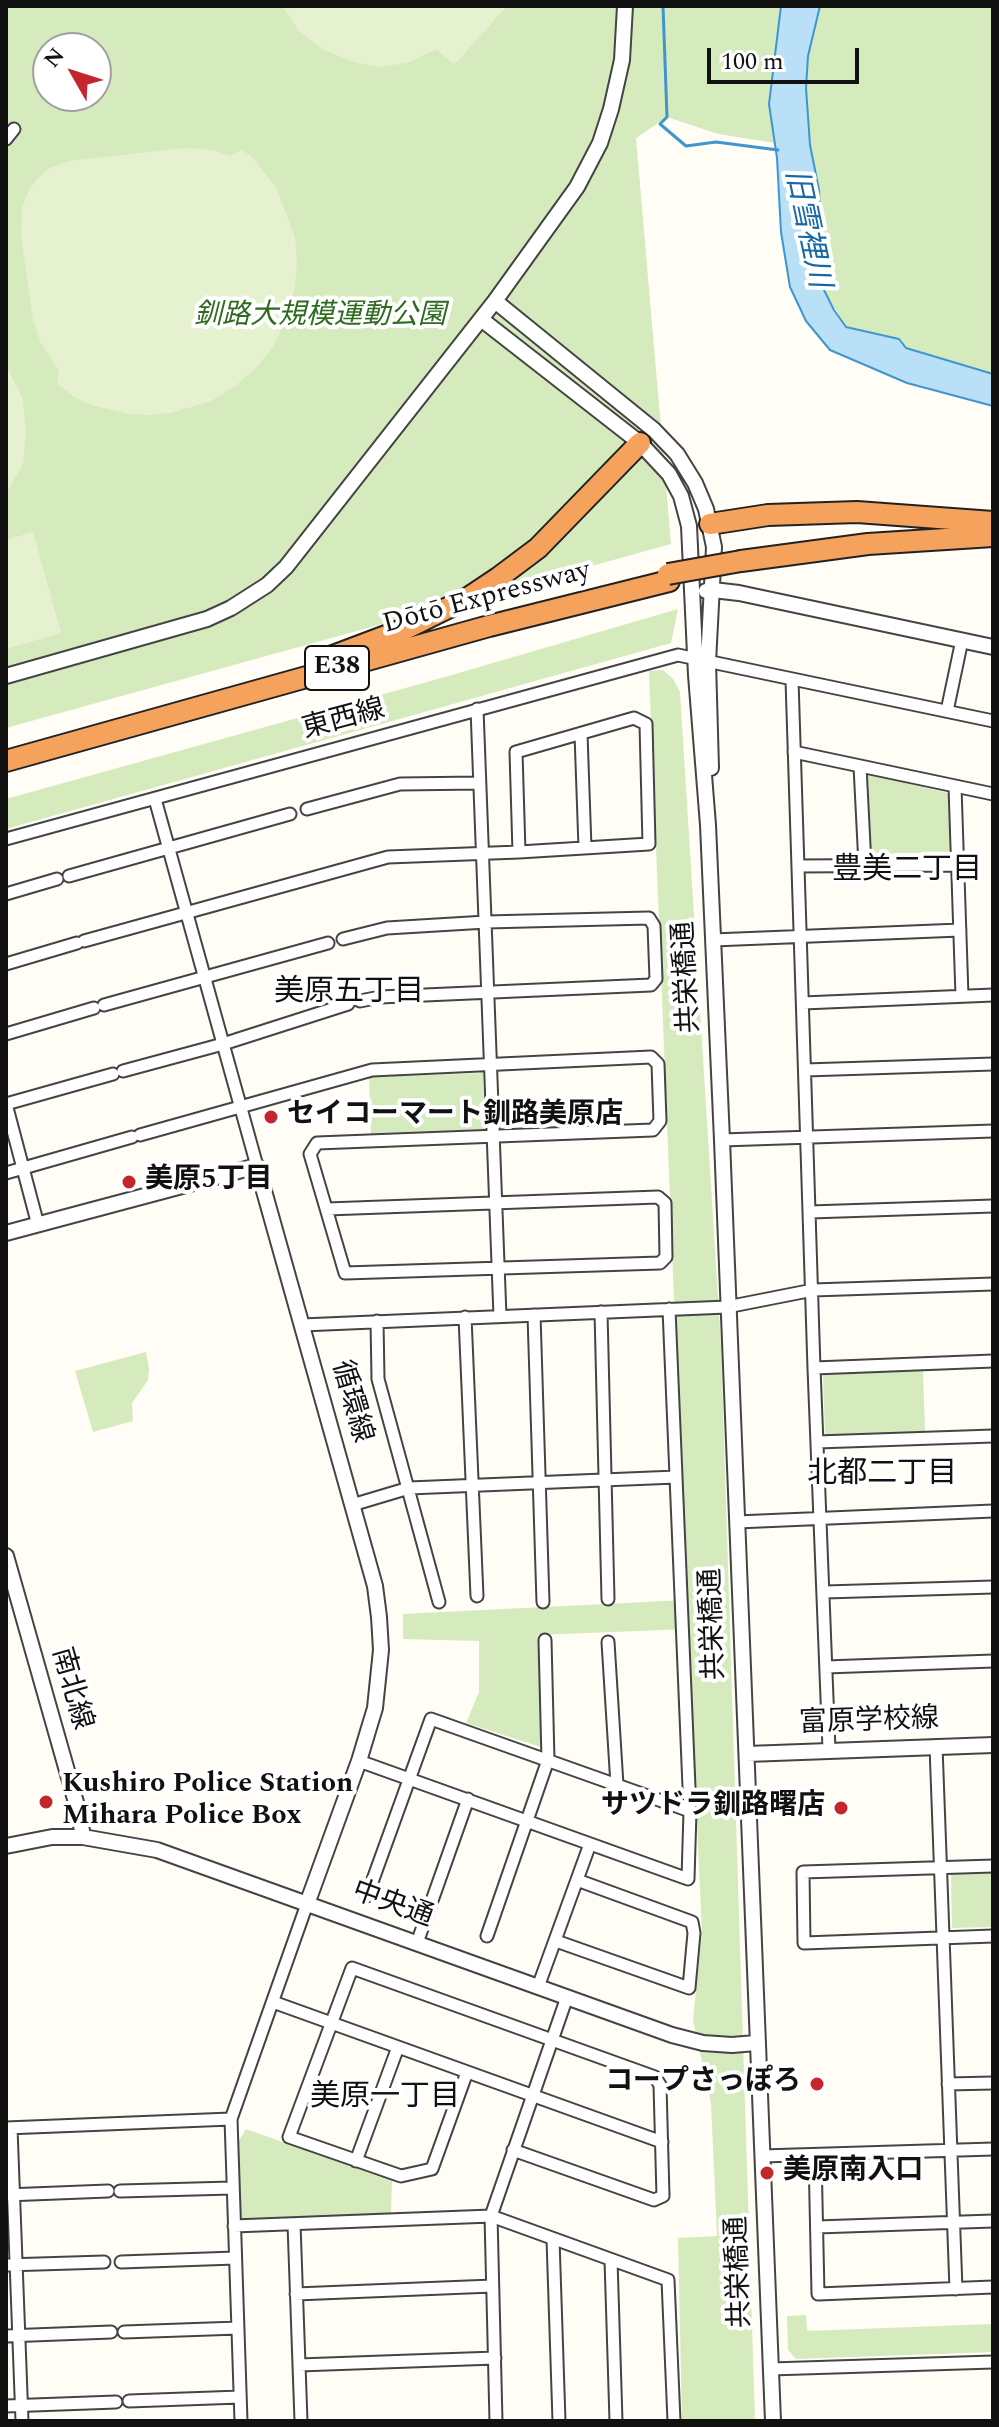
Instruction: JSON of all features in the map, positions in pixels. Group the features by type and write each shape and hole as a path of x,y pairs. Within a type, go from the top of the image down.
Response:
{"highway":[{"path":"295,670 407,628 468,598 538,548 647,436"},
{"path":"699,525 768,515 857,512 993,522"},
{"name":"Dōtō Expressway","path":"6,752 554,600 741,564 868,544 993,536"},
{"name":"Dōtō Expressway","path":"741,564 869,550 993,544"},
{"name":"Dōtō Expressway","path":"6,761 669,578"}],"street":[{"path":"6,676 186,627 231,608 267,585 295,556 559,216 600,143 622,60 625,6"},
{"path":"6,139 14,129"},
{"path":"495,301 626,407 714,547 713,590 702,660"},
{"path":"481,319 614,422 647,436 677,454 695,483 699,525 694,594 702,660"},
{"path":"568,385 580,370"},
{"path":"614,422 626,407"},
{"path":"694,594 713,590 739,593 993,647"},
{"path":"947,711 962,640"},
{"name":"東西線","path":"6,839 678,655 993,721"},
{"name":"共栄橋通","path":"702,660 711,766 708,825 773,2421"},
{"path":"792,680 829,1749"},
{"path":"477,709 500,1316"},
{"path":"6,964 388,857 519,852 649,844 646,724 634,718 516,752 519,852"},
{"path":"581,734 585,848"},
{"path":"794,752 993,794"},
{"path":"860,766 865,865"},
{"path":"307,809 400,784 479,783"},
{"path":"955,787 962,996"},
{"path":"6,1233 257,1166 155,799"},
{"path":"6,894 290,814"},
{"path":"798,866 957,865"},
{"path":"38,1225 6,1104 380,997 651,985 656,979 654,926 649,918 387,928 343,939"},
{"path":"713,940 960,930"},
{"path":"6,1034 328,943"},
{"path":"803,1003 993,995"},
{"path":"6,1173 372,1070 651,1057 658,1064 660,1121 653,1130 317,1143 310,1154 345,1273 660,1263 666,1257 665,1203 658,1197 327,1209"},
{"path":"805,1070 993,1064"},
{"path":"722,1140 993,1131"},
{"name":"循環線","path":"257,1166 375,1586 381,1650 375,1708 307,1904"},
{"path":"810,1212 993,1206"},
{"path":"302,1325 727,1307 813,1290 993,1284"},
{"path":"359,1761 688,1879 690,1811 669,1309"},
{"path":"601,1312 608,1599"},
{"path":"534,1315 543,1602"},
{"path":"465,1317 477,1596"},
{"path":"377,1321 378,1379 439,1602"},
{"path":"814,1368 993,1361"},
{"path":"817,1442 993,1436"},
{"path":"352,1505 409,1488 676,1477"},
{"path":"737,1522 993,1511"},
{"name":"南北線","path":"6,1556 79,1813 83,1837"},
{"path":"825,1592 993,1587"},
{"path":"487,1936 548,1760 545,1640"},
{"path":"608,1642 617,1785"},
{"path":"826,1667 993,1661"},
{"path":"367,1896 431,1719 690,1811"},
{"name":"富原学校線","path":"747,1754 993,1745"},
{"path":"936,1746 956,2289"},
{"path":"417,1943 468,1799"},
{"name":"中央通","path":"6,1846 52,1837 83,1837 157,1850 672,2035 703,2043 756,2043"},
{"path":"538,1987 590,1844"},
{"path":"993,1866 803,1872 804,1943 993,1936"},
{"path":"556,1941 689,1988 694,1933 692,1922 577,1880"},
{"path":"241,2421 231,2119 307,1904"},
{"path":"467,2072 432,2169 401,2176 289,2137 352,1968 655,2077 660,2085 663,2196 654,2200 513,2150"},
{"path":"496,2421 491,2216 567,1997"},
{"path":"273,2002 662,2142"},
{"path":"356,2161 398,2047"},
{"path":"948,2084 993,2083"},
{"path":"22,2421 12,2336 9,2128 231,2119"},
{"path":"762,2156 993,2149"},
{"path":"815,2155 818,2294 993,2287"},
{"path":"10,2194 232,2188"},
{"path":"234,2226 491,2216 668,2280 674,2421"},
{"path":"817,2227 993,2221"},
{"path":"294,2224 301,2421"},
{"path":"553,2239 559,2421"},
{"path":"121,2262 235,2258"},
{"path":"611,2260 616,2421"},
{"path":"11,2265 104,2262"},
{"path":"296,2294 492,2286"},
{"path":"12,2336 238,2328"},
{"path":"299,2365 495,2358"},
{"path":"771,2369 993,2362"},
{"path":"6,2406 240,2397"}],"green space":[{"name":"釧路大規模運動公園","path":"6,6 781,6 769,104 775,143 718,134 667,117 636,138 671,544 6,728"},
{"path":"282,6 507,6 454,65 436,49 410,62 381,67 357,63 324,50 299,31"},
{"path":"820,6 993,6 993,374 905,348 899,339 846,327 824,290 819,190 810,145 806,88 808,56"},
{"path":"185,148 213,150 230,156 241,150 250,155 276,187 295,237 297,260 295,287 283,327 271,350 256,368 211,401 171,413 149,415 129,414 91,405 57,383 59,371 41,343 33,320 21,235 22,207 30,188 50,168 70,161"},
{"path":"6,366 23,399 26,435 23,464 6,494"},
{"path":"33,532 61,633 6,649 6,540"},
{"path":"678,609 671,643 6,829 6,799"},
{"path":"663,670 673,679 680,692 721,1345 755,2421 682,2421 678,2238 717,2236 711,2103 693,2020 702,1932 688,1629 538,1635 541,1747 466,1723 479,1692 479,1641 403,1639 403,1614 686,1600 649,671"},
{"path":"868,774 948,793 950,856 872,858"},
{"path":"483,1073 485,1129 371,1134 369,1077"},
{"path":"146,1352 148,1380 132,1403 133,1421 93,1432 75,1371"},
{"path":"923,1370 925,1431 825,1436 823,1375"},
{"path":"993,1873 993,1927 952,1928 951,1874"},
{"path":"246,2129 392,2181 391,2213 240,2221 238,2142"},
{"path":"806,2315 807,2331 993,2324 993,2352 796,2359 788,2350 787,2316"}],"water":[{"name":"旧雪裡川","path":"781,6 820,6 808,56 806,88 810,145 819,190 824,290 834,310 846,327 899,339 906,348 993,374 993,406 907,383 830,350 806,321 790,287 781,232 777,158 769,104"}],"waterway":[{"path":"663,6 667,117 660,124 686,146 716,142 778,150"}],"place":[{"name":"セイコーマート釧路美原店","path":"271,1117"},
{"name":"美原5丁目","path":"129,1182"},
{"name":"Kushiro Police Station Mihara Police Box","path":"46,1802"},
{"name":"サツドラ釧路曙店","path":"841,1808"},
{"name":"コープさっぽろ","path":"817,2084"},
{"name":"美原南入口","path":"767,2173"}],"district":[{"name":"豊美二丁目","path":"907,872"},
{"name":"美原五丁目","path":"349,994"},
{"name":"北都二丁目","path":"882,1476"},
{"name":"美原一丁目","path":"385,2099"}]}
